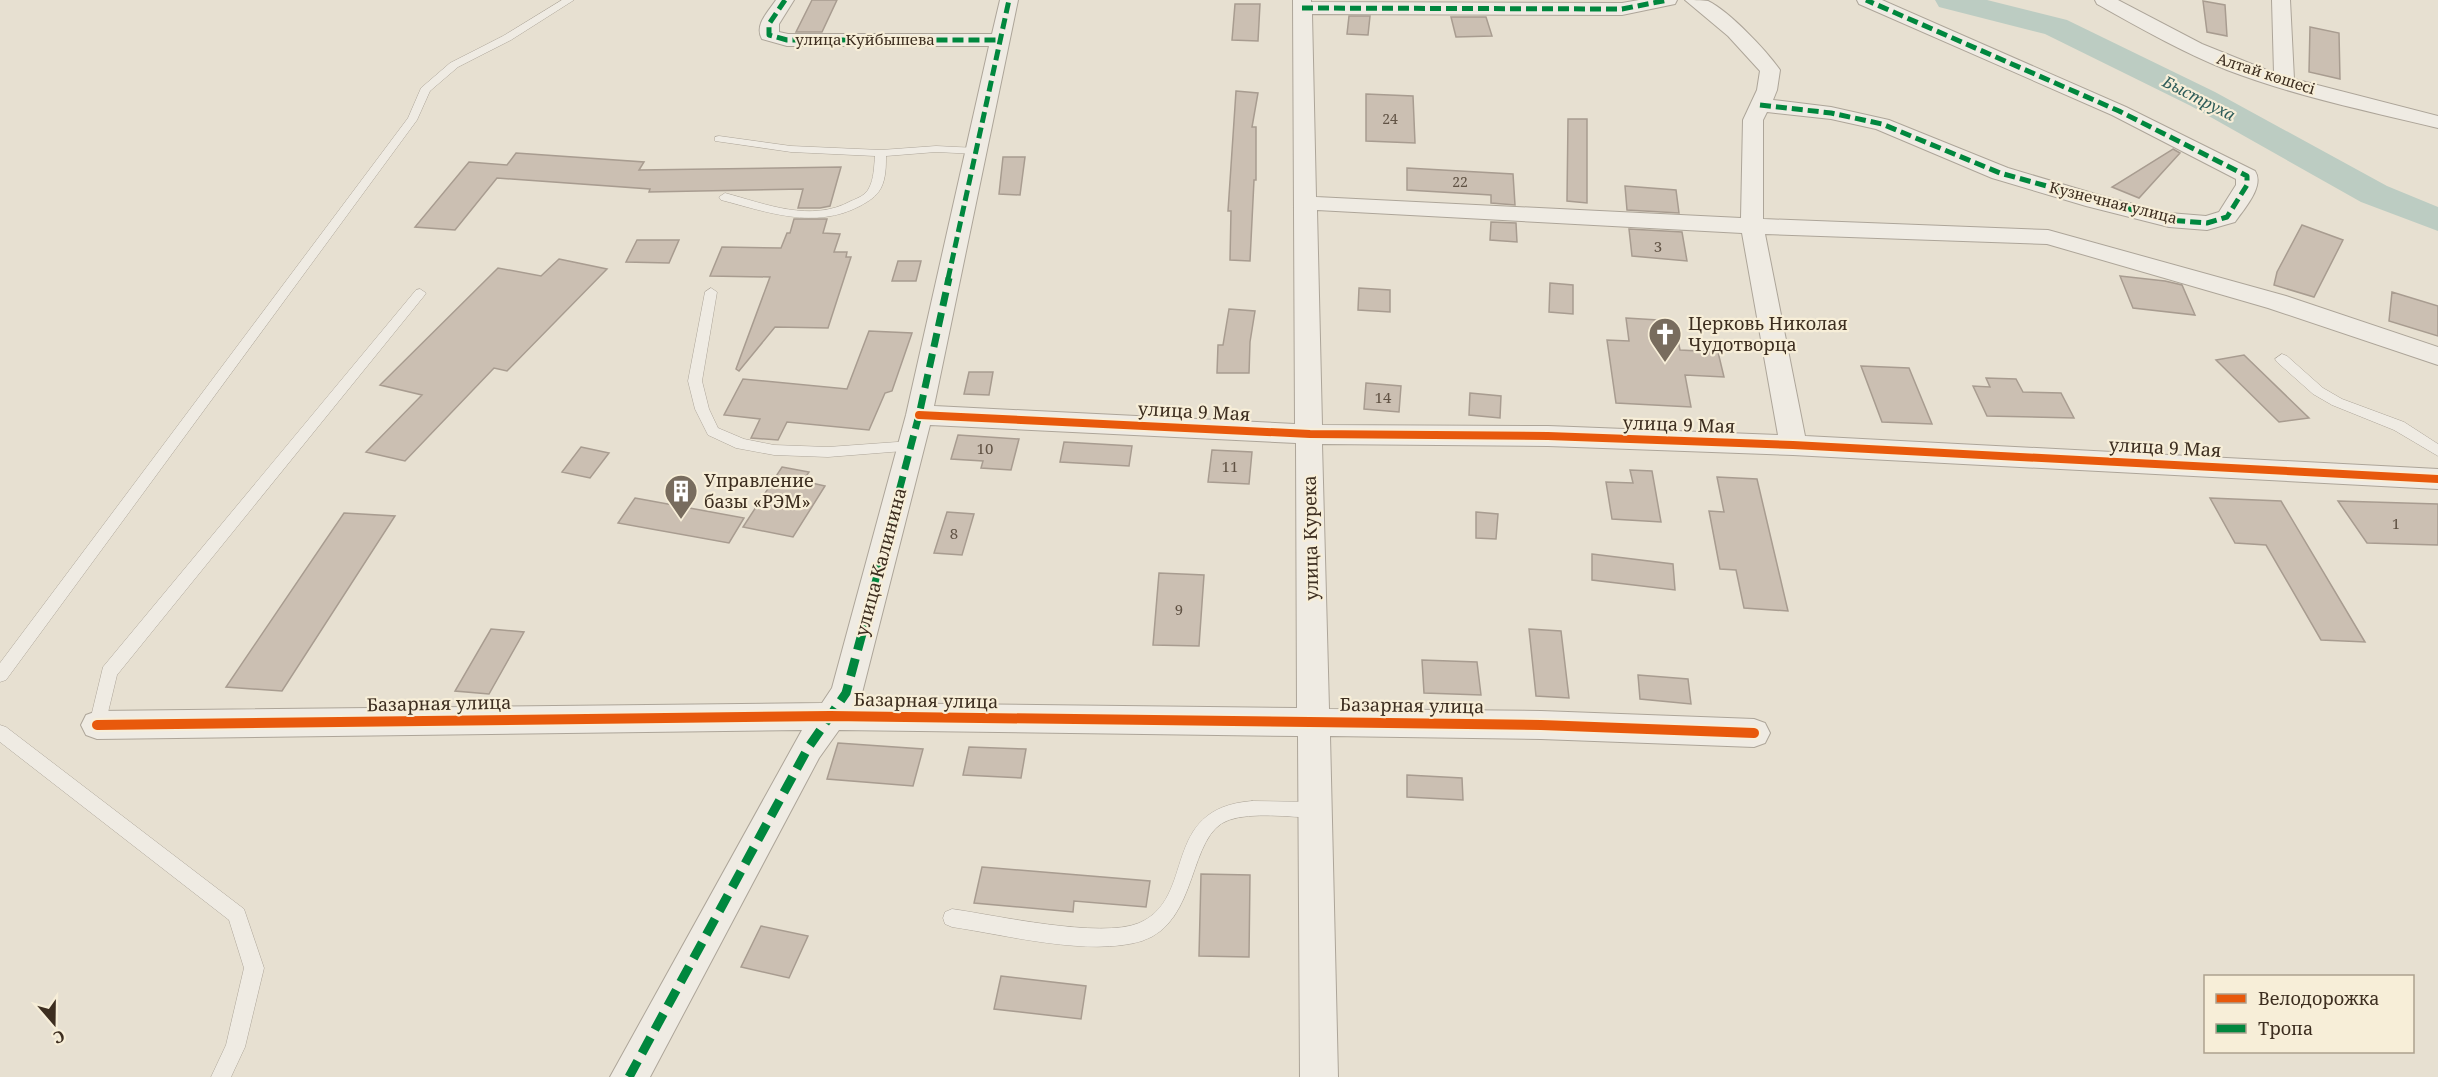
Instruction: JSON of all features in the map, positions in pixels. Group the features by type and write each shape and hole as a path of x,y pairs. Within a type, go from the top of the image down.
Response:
{"street":[{"name":"улица Куйбышева","path":"785,0 769,24 769,35 787,40 1001,40"},
{"name":"улица Калинина","path":"629,1077 808,748 846,693 919,415 1009,0"},
{"path":"1302,4 1622,9 1668,0"},
{"path":"1694,0 1739,36 1770,70 1767,90 1753,120 1752,225 1793,446"},
{"name":"Кузнечная улица","path":"1760,105 1831,113 1882,124 2000,173 2169,220 2207,223 2227,217 2247,185 2247,176 2119,111 1866,0"},
{"name":"Алтай көшесі","path":"2104,0 2211,56 2284,83 2438,122"},
{"path":"2281,0 2284,83"},
{"name":"улица Курека","path":"1302,4 1319,1077"},
{"path":"1304,203 2048,237 2277,302 2438,356"},
{"name":"улица 9 Мая","path":"919,415 1310,434 1548,436 1793,446 2438,479"},
{"name":"Базарная улица","path":"97,725 830,716 1541,725 1754,733"}],"lane":[{"path":"0,675 413,118 425,90 454,65 507,38 569,0"},
{"path":"719,139 791,149 881,153 936,149 977,151"},
{"path":"725,197 792,215 819,216 849,209 873,193 881,153"},
{"path":"711,292 695,381 702,409 713,431 741,444 774,450 828,452 911,446"},
{"path":"97,725 109,672 420,293"},
{"path":"2282,359 2318,390 2337,402 2399,426 2438,451"},
{"path":"0,732 237,915 254,968 235,1047 221,1077"},
{"path":"952,918 1085,937 1124,936 1143,932 1168,911 1181,887 1202,831 1221,814 1250,809 1315,810"}],"building":[{"path":"812,0 837,0 822,32 796,32"},
{"path":"2203,1 2225,5 2227,36 2207,32"},
{"path":"1235,4 1260,4 1258,41 1232,40"},
{"path":"1349,16 1370,16 1368,35 1347,34"},
{"path":"1451,17 1486,17 1492,36 1456,37"},
{"path":"2310,27 2339,33 2340,79 2309,72"},
{"path":"1236,91 1258,93 1252,127 1256,127 1256,180 1254,180 1250,261 1230,260 1231,211 1228,211"},
{"path":"1366,94 1413,96 1415,143 1366,141"},
{"path":"1568,119 1587,119 1587,203 1567,201"},
{"path":"2173,149 2180,153 2139,198 2112,187"},
{"path":"516,153 644,162 639,170 841,167 830,206 820,208 798,208 803,189 649,192 650,189 497,178 455,230 415,227 469,162 507,165"},
{"path":"1003,157 1025,157 1020,195 999,194"},
{"path":"1407,168 1513,174 1515,205 1491,203 1491,195 1407,190"},
{"path":"1625,186 1676,190 1679,213 1627,210"},
{"path":"794,219 827,219 823,233 840,234 834,252 847,252 846,257 851,257 828,328 775,327 739,371 736,369 770,277 710,276 722,247 781,248 787,233 790,233"},
{"path":"1491,222 1516,223 1517,242 1490,240"},
{"path":"2302,225 2343,240 2314,297 2274,285 2277,272"},
{"path":"1629,229 1682,232 1687,261 1632,256"},
{"path":"637,240 679,240 669,263 626,262"},
{"path":"559,259 607,269 507,371 494,368 405,461 366,452 422,395 380,385 498,268 541,276"},
{"path":"898,261 921,261 916,281 892,281"},
{"path":"2120,276 2182,285 2195,315 2133,308"},
{"path":"1550,283 1573,285 1573,314 1549,312"},
{"path":"1359,288 1390,290 1390,312 1358,310"},
{"path":"2392,292 2438,306 2438,336 2389,321"},
{"path":"1229,309 1255,311 1250,342 1249,373 1217,373 1218,345 1223,345"},
{"name":"Церковь Николая Чудотворца","path":"1626,318 1674,321 1680,350 1718,352 1724,377 1685,375 1691,407 1616,403 1607,340 1629,341"},
{"path":"869,331 912,333 892,391 885,393 869,430 787,422 778,440 751,438 760,419 724,415 743,379 847,389"},
{"path":"2244,355 2309,418 2279,422 2216,360"},
{"path":"1861,366 1909,368 1932,424 1882,422"},
{"path":"969,372 993,372 989,395 964,394"},
{"path":"1986,378 2016,379 2023,392 2061,393 2074,418 1987,416 1973,386 1990,387"},
{"path":"1366,383 1401,386 1399,412 1364,409"},
{"path":"1470,393 1501,396 1500,418 1469,415"},
{"path":"958,435 1019,439 1011,470 981,468 983,461 951,459"},
{"path":"1064,442 1132,446 1129,466 1060,462"},
{"path":"581,447 609,453 590,478 562,472"},
{"path":"1212,450 1252,452 1249,484 1208,482"},
{"path":"782,467 809,472 803,481 825,486 793,537 743,527"},
{"path":"1630,470 1652,471 1661,522 1612,519 1606,482 1633,483"},
{"path":"1717,477 1757,479 1788,611 1744,608 1736,570 1720,569 1709,511 1724,512"},
{"name":"Управление базы «РЭМ»","path":"635,498 744,518 729,543 618,523"},
{"path":"2210,498 2281,501 2365,642 2321,640 2266,545 2235,543"},
{"path":"2338,501 2438,504 2438,545 2367,543"},
{"path":"947,512 974,514 962,555 934,553"},
{"path":"1476,512 1498,514 1496,539 1476,538"},
{"path":"344,513 395,516 282,691 226,687"},
{"path":"1592,554 1673,564 1675,590 1592,580"},
{"path":"1159,573 1204,575 1199,646 1153,645"},
{"path":"491,629 524,632 489,694 455,691"},
{"path":"1529,629 1561,631 1569,698 1536,696"},
{"path":"1422,660 1477,662 1481,695 1424,693"},
{"path":"1638,675 1688,679 1691,704 1640,699"},
{"path":"838,743 923,749 913,786 827,779"},
{"path":"969,747 1026,749 1021,778 963,775"},
{"path":"1407,775 1462,778 1463,800 1407,797"},
{"path":"982,867 1150,881 1146,907 1074,901 1073,912 974,903"},
{"path":"1201,874 1250,875 1249,957 1199,956"},
{"path":"761,926 808,936 789,978 741,967"},
{"path":"1001,976 1086,986 1081,1019 994,1009"}],"waterway":[{"name":"Быструха","path":"1950,0 2056,27 2203,99 2374,194 2438,220"}],"marked path":[{"path":"785,0 769,24 769,35 787,40 1001,40"},
{"path":"629,1077 808,748 846,693 919,415 1009,0"},
{"path":"1302,8 1622,9 1668,0"},
{"path":"1760,105 1831,113 1882,124 2000,173 2169,220 2207,223 2227,217 2247,185 2247,176 2119,111 1866,0"}],"cycle path":[{"path":"919,415 1310,434 1548,436 1793,445 2438,479"},
{"path":"97,725 830,716 1541,725 1754,733"}],"place":[{"name":"Церковь Николая Чудотворца","path":"1665,363"},
{"name":"Управление базы «РЭМ»","path":"681,520"}]}
